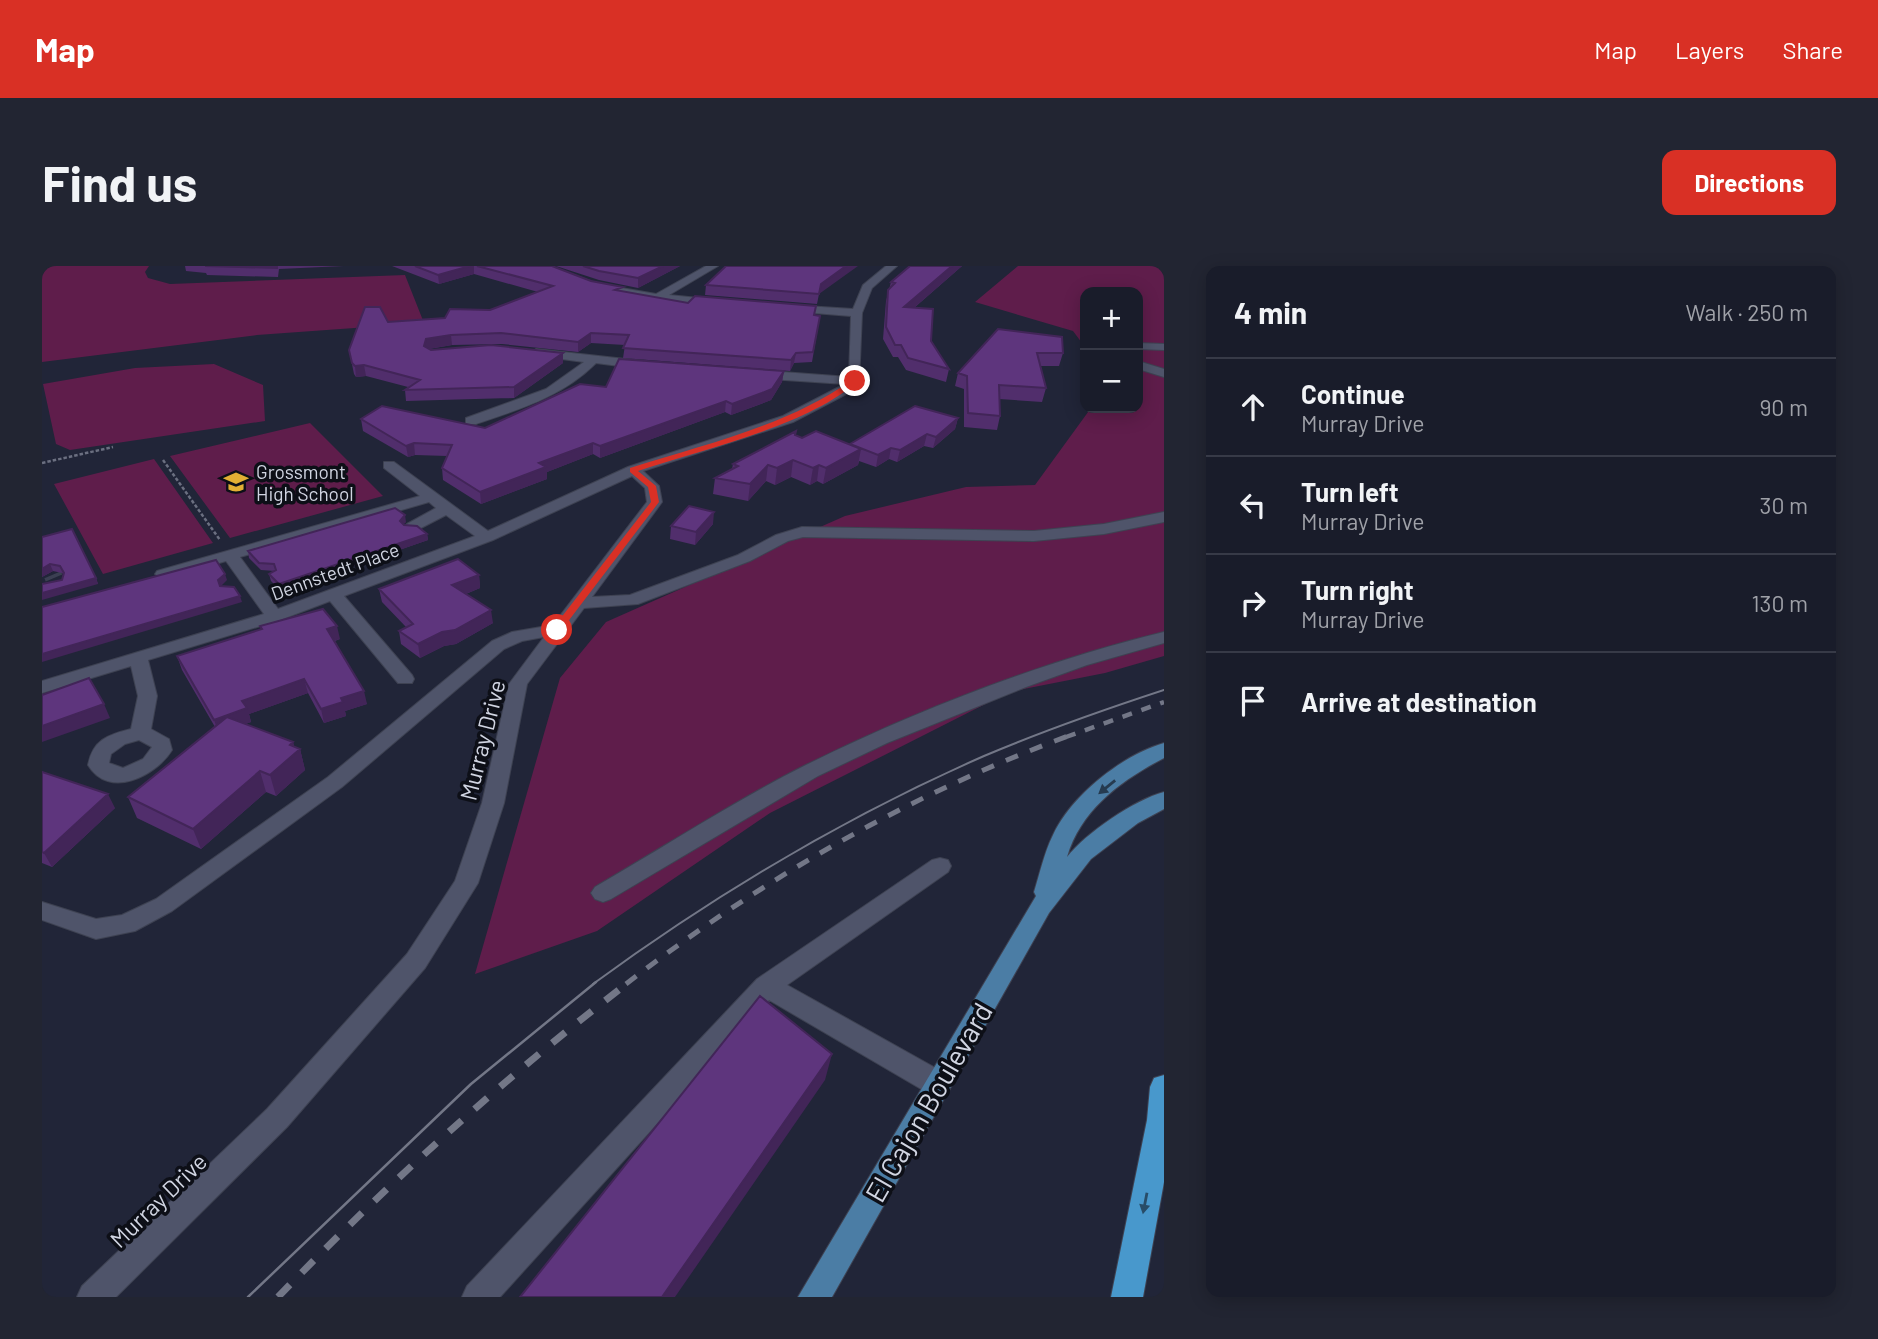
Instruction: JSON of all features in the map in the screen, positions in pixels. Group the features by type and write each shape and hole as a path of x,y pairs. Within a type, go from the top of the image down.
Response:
{"highway":[{"path":"1127,1297 1161,1120 1164,1087"}],"main road":[{"name":"El Cajon Boulevard","path":"1041,907 1065,833 1084,808 1123,774 1164,750"},
{"name":"El Cajon Boulevard","path":"814,1297 1041,907 1083,853 1130,818 1164,799"}],"street":[{"path":"658,297 713,266"},
{"path":"855,381 857,313 867,287 892,266"},
{"path":"596,286 658,297 736,304"},
{"path":"776,307 857,313"},
{"path":"1143,346 1164,347"},
{"path":"525,352 661,367"},
{"path":"471,421 560,390 575,380 592,361"},
{"path":"1143,367 1164,373"},
{"path":"744,373 855,381"},
{"path":"633,470 788,419 825,402 855,381"},
{"path":"389,465 487,537"},
{"name":"Dennstedt Place","path":"42,687 274,616 487,537 633,470"},
{"name":"Murray Drive","path":"93,1297 277,1118 416,961 466,883 493,803 518,684 655,502 652,486 633,470"},
{"path":"150,578 431,497"},
{"path":"412,527 447,508"},
{"path":"577,603 632,600 744,558 782,538 802,532 1034,536 1104,529 1164,517"},
{"path":"230,555 274,616"},
{"path":"230,588 267,576"},
{"path":"333,594 405,679"},
{"path":"42,911 96,929 125,924 164,905 335,782 498,645 518,636 557,630"},
{"path":"603,893 811,771 880,738 1031,679 1164,637"},
{"path":"138,657 149,696 149,711 139,734"},
{"path":"478,1297 766,986 940,866"},
{"path":"766,986 938,1084"}],"path":[{"path":"42,463 113,447"},
{"path":"163,460 230,555"}],"shaded area":[{"path":"42,266 149,266 145,272 148,278 170,284 405,275 424,323 257,335 42,362"},
{"path":"1018,266 1164,266 1164,656 1105,673 1009,692 770,813 597,931 475,974 560,678 606,622 845,516 966,487 1035,485 1087,413 1143,413 1143,287 1080,287 1080,340 1073,331 975,302"},
{"path":"214,364 263,385 265,421 70,450 56,444 43,384 135,368"},
{"path":"310,423 383,496 230,538 170,456"},
{"path":"154,459 213,543 103,574 54,484"}],"building":[{"path":"205,266 277,266 277,268"},
{"path":"415,266 470,266 438,275"},
{"path":"477,266 552,266 591,281 623,287 615,290 688,303 695,296 816,306 814,315 820,316 813,352 796,353 791,360 623,348 629,335 591,333 578,342 501,333 451,335 426,339 424,346 431,350 491,345 563,353 514,387 405,390 420,380 364,365 355,366 352,363 349,350 365,307 380,307 388,322 445,318 450,309 490,310 553,286"},
{"path":"583,266 663,266 638,278"},
{"path":"726,266 846,266 821,284 819,294 706,285"},
{"path":"910,266 952,266 904,307 933,309 931,341 949,369 908,358 901,345 895,345 886,327 888,290 895,283 891,282"},
{"path":"998,329 1062,337 1063,353 1037,353 1046,388 999,385 1000,416 968,413 967,376 958,373"},
{"path":"619,359 784,371 772,389 762,393 732,404 726,401 600,446 593,443 539,463 546,467 480,492 442,468 452,445 414,443 406,446 361,419 382,406 485,428 580,384 606,387"},
{"path":"915,406 958,418 936,437 927,434 900,450 891,448 878,455 850,444"},
{"path":"796,431 795,435 802,438 816,431 861,449 826,468 819,465 813,468 793,460 777,468 768,465 750,484 715,478 738,466 733,464"},
{"path":"689,506 714,512 696,532 671,526"},
{"path":"395,508 405,515 400,521 404,525 417,526 427,534 279,584 269,574 276,570 274,564 259,563 248,551"},
{"path":"72,529 96,578 42,593 42,584 62,580 64,573 60,566 50,564 42,569 42,537"},
{"path":"458,559 479,575 452,585 491,610 455,630 442,632 418,644 399,631 413,624 379,589"},
{"path":"216,560 225,574 218,580 220,586 234,587 240,596 42,654 42,607"},
{"path":"323,609 337,626 327,629 364,691 341,698 343,702 321,709 304,679 242,701 247,708 214,720 177,656 262,629 260,626"},
{"path":"89,678 104,704 42,726 42,695"},
{"path":"227,717 293,742 290,745 300,749 270,775 260,771 193,829 128,797"},
{"path":"42,772 108,794 44,853 42,852"},
{"path":"760,996 832,1054 662,1297 520,1297"}],"tunnel":[{"path":"42,550 54,578"}],"tram line":[{"path":"593,984 734,888 882,805 1006,747 1164,690"},
{"path":"248,1297 471,1084 596,982"}],"railway":[{"path":"1066,737 1164,702"},
{"path":"626,984 730,909 839,842 953,784 1071,735"},
{"path":"278,1297 361,1214 448,1133 582,1018 629,982"}],"place":[{"name":"Grossmont High School","path":"236,482"}],"route":[{"path":"557,630 655,502 652,486 633,470 788,419 825,402 855,381"}]}
